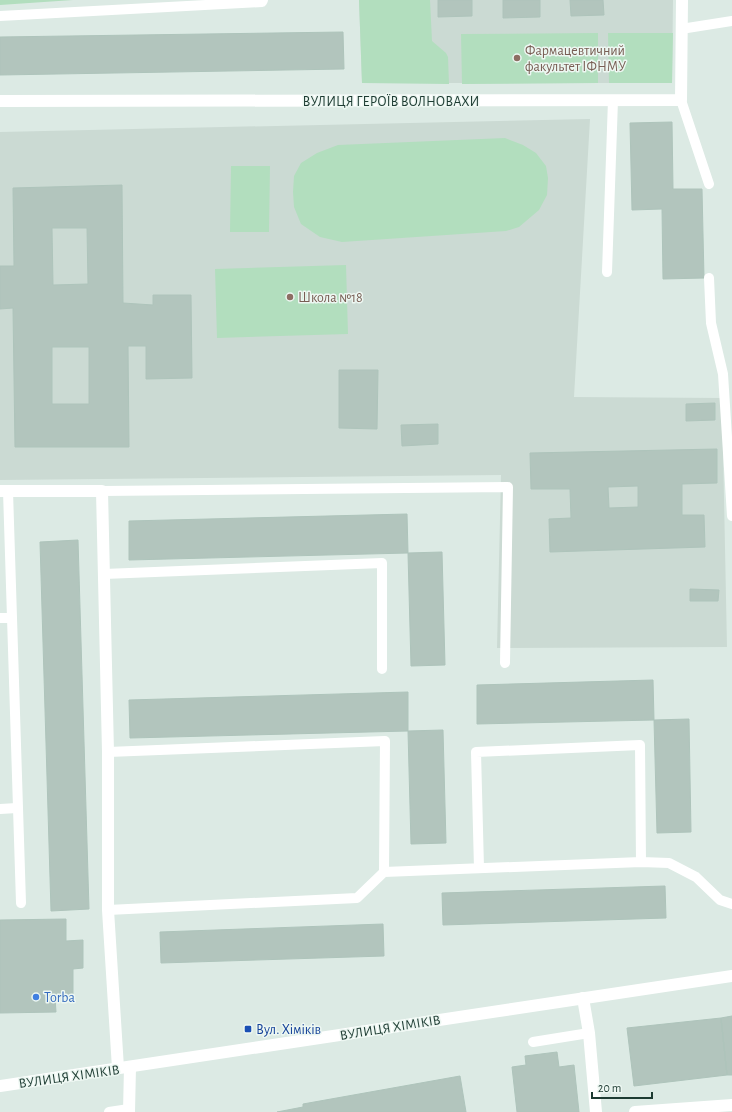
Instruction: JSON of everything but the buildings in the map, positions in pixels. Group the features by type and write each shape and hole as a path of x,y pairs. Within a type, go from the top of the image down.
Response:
{"street":[{"path":"681,100 682,0"},
{"name":"ВУЛИЦЯ ГЕРОЇВ ВОЛНОВАХИ","path":"0,101 681,100"},
{"path":"4,491 102,490 108,752 108,910 118,1068"},
{"name":"ВУЛИЦЯ ХІМІКІВ","path":"0,1086 732,976"},
{"path":"583,998 589,1033 596,1112"},
{"path":"129,1110 130,1066"},
{"path":"635,1112 732,1105"}],"lane":[{"path":"0,16 171,3 262,2 263,0"},
{"path":"681,30 732,21"},
{"path":"607,272 614,100"},
{"path":"681,100 709,184"},
{"path":"709,278 711,324 723,374 732,516"},
{"path":"102,490 508,487 505,663"},
{"path":"4,491 12,618 21,903"},
{"path":"104,574 382,563 382,670"},
{"path":"0,618 12,618"},
{"path":"108,752 385,741 384,872"},
{"path":"479,868 476,752 640,745 641,862"},
{"path":"0,809 17,808"},
{"path":"108,910 357,898 384,872 641,862 668,863 696,877 720,900 732,904"},
{"path":"533,1042 589,1033"},
{"path":"109,1112 129,1110"}],"shaded area":[{"name":"Фармацевтичний факультет ІФНМУ","path":"359,0 673,0 672,83 362,83"},
{"name":"Школа №18","path":"590,119 574,397 722,398 727,647 497,648 501,475 0,480 0,132"}],"green space":[{"path":"0,0 73,0 0,5"},
{"path":"359,0 430,0 432,41 446,53 448,57 449,84 362,83"},
{"path":"598,33 598,83 462,84 461,34"},
{"path":"608,33 673,33 672,83 609,83"},
{"path":"505,138 523,145 536,153 546,166 548,178 547,195 539,210 519,227 506,231 342,242 320,237 301,224 294,207 294,176 301,163 317,153 338,145"},
{"path":"231,166 270,166 269,232 230,232"},
{"path":"346,265 348,334 217,338 215,269"}],"place":[{"name":"Фармацевтичний факультет ІФНМУ","path":"517,58"},
{"name":"Школа №18","path":"290,297"},
{"name":"Torba","path":"36,997"},
{"name":"Вул. Хіміків","path":"248,1029"}]}
